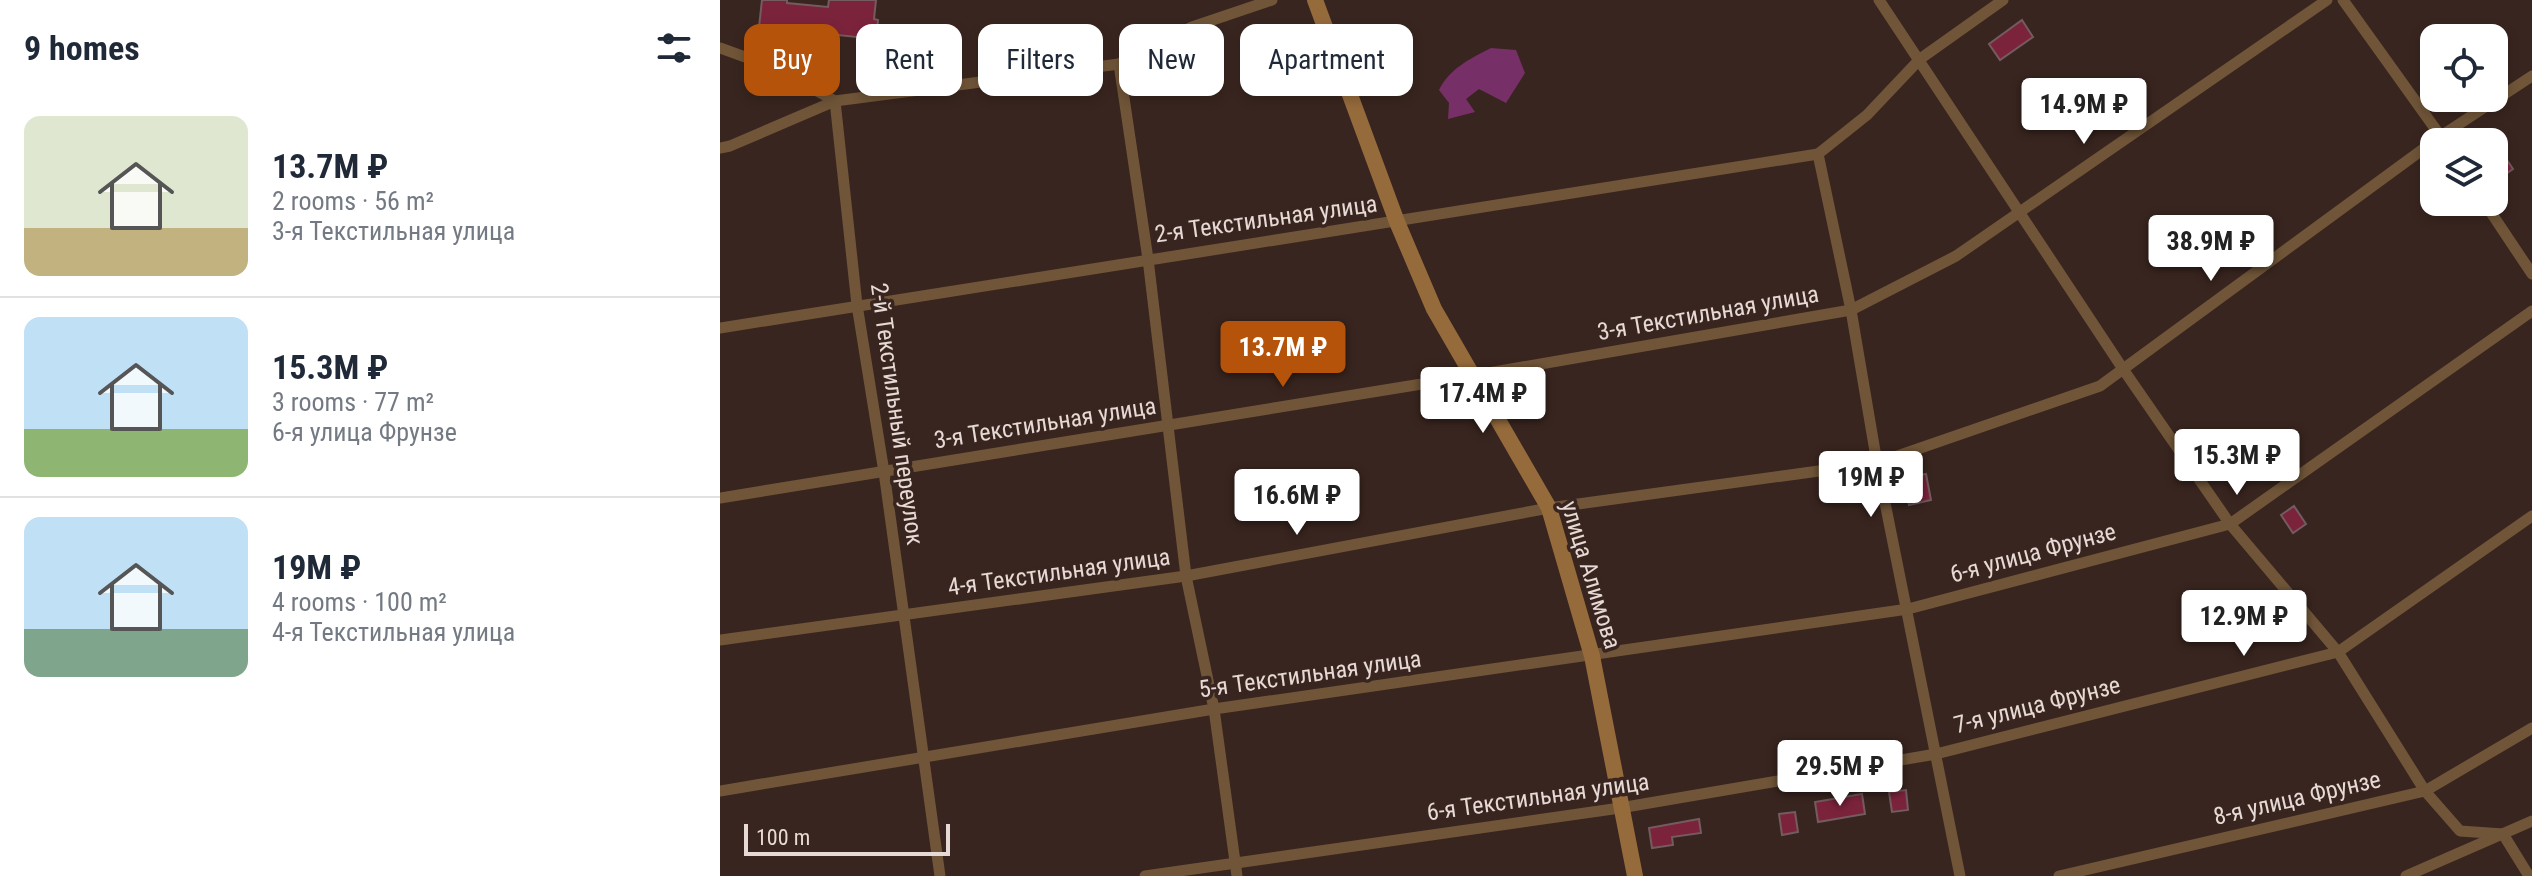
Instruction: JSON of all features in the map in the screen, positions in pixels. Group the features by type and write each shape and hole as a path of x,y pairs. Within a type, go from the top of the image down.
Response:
{"street":[{"path":"1201,24 1272,0"},
{"name":"улица Алимова","path":"1315,0 1397,222 1434,309 1549,508 1592,656 1635,876"},
{"path":"1879,0 2123,369 2230,524 2338,652 2425,791 2460,831 2503,834"},
{"path":"1960,876 1818,154 1867,115 1920,59 2003,0"},
{"name":"3-я Текстильная улица","path":"720,498 1471,376 1851,310 1956,256 2327,0"},
{"path":"2343,0 2435,128"},
{"path":"720,48 778,69 835,101"},
{"path":"720,148 835,101 1119,64"},
{"name":"4-я Текстильная улица","path":"2459,128 2532,76"},
{"path":"1124,96 1170,425 1186,576 1214,709 1237,876"},
{"name":"2-й Текстильный переулок","path":"835,101 857,305 884,472 940,876"},
{"name":"2-я Текстильная улица","path":"720,328 1818,154"},
{"name":"4-я Текстильная улица","path":"720,640 1186,576 1549,508 1877,463 2100,386 2420,156"},
{"path":"2493,216 2532,274"},
{"name":"6-я улица Фрунзе","path":"1908,609 2230,524 2532,311"},
{"name":"7-я улица Фрунзе","path":"1936,754 2338,652 2532,516"},
{"name":"5-я Текстильная улица","path":"720,791 1214,709 1908,609"},
{"name":"8-я улица Фрунзе","path":"2059,876 2425,791 2532,728"},
{"name":"6-я Текстильная улица","path":"1145,876 1620,808 1936,754"},
{"path":"2406,876 2532,821"},
{"path":"2503,834 2529,876"}],"shaded area":[{"path":"1491,48 1516,50 1525,73 1506,103 1479,89 1466,99 1475,112 1448,119 1449,103 1439,90 1461,65"}],"building":[{"path":"762,0 787,0 787,3 828,7 829,0 876,0 874,19 878,20 878,24 856,24 856,37 840,35 840,24 759,24"},
{"path":"2022,20 2033,37 2000,60 1989,44"},
{"path":"1926,474 1931,500 1909,505 1903,478"},
{"path":"2294,506 2306,524 2293,533 2281,515"},
{"path":"1906,790 1908,810 1892,812 1889,792"},
{"path":"1862,794 1865,814 1818,822 1815,802"},
{"path":"1795,812 1798,832 1782,835 1779,814"},
{"path":"1699,819 1701,833 1672,837 1673,845 1652,848 1649,828"}]}
